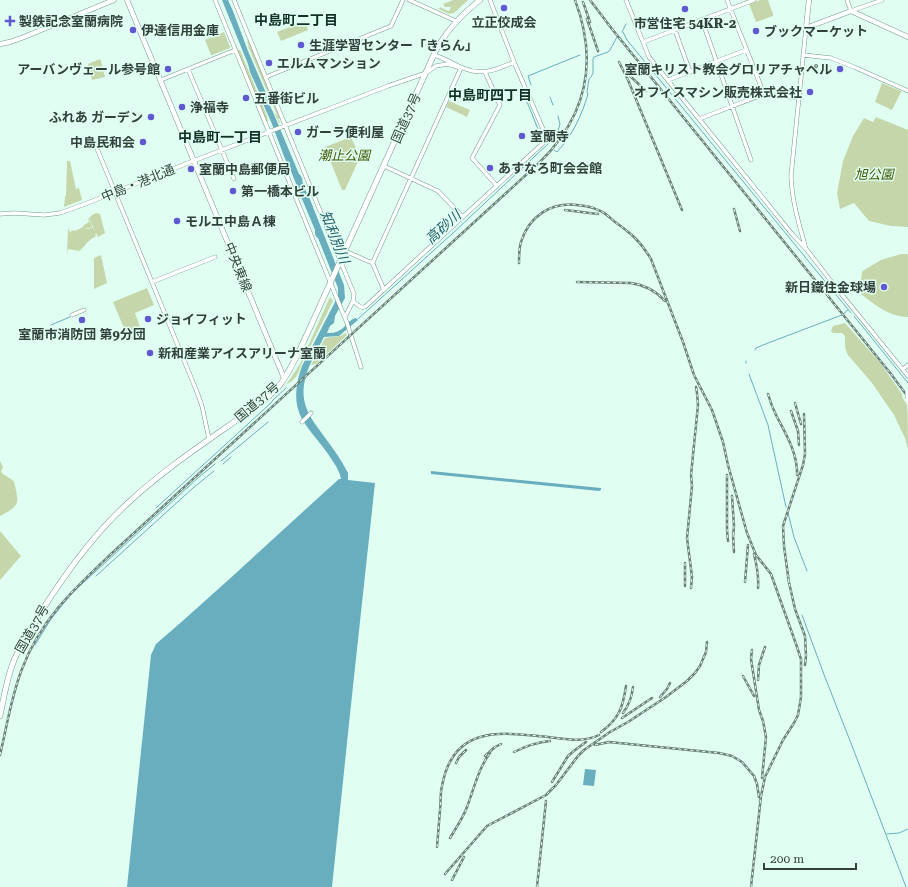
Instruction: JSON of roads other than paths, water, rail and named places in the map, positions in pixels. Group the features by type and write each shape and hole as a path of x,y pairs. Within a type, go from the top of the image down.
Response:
{"highway":[{"name":"国道37号","path":"0,716 9,676 15,658 35,621 73,564 105,525 129,502 168,470 268,397 279,386 295,360 434,55 443,38 456,21 480,0"},
{"path":"908,392 908,399"}],"main road":[{"path":"0,44 24,37 114,0"},
{"name":"中央東線","path":"127,0 284,378"},
{"path":"809,0 806,28 851,11 908,37"}],"street":[{"path":"215,0 350,329 361,367"},
{"path":"234,0 266,77 283,126 354,294 353,300 345,317"},
{"path":"266,77 391,26 403,0"},
{"path":"409,0 456,21"},
{"path":"353,300 360,307 365,307 546,139 490,0"},
{"path":"626,0 649,57 792,234 807,250 834,285 905,370 908,376"},
{"path":"727,0 764,94"},
{"path":"643,42 754,0"},
{"path":"847,0 851,11 882,0"},
{"path":"702,20 751,160"},
{"path":"806,28 792,164 792,188 796,215 807,250"},
{"path":"675,30 690,72"},
{"path":"161,80 235,50"},
{"path":"668,80 746,50"},
{"path":"434,55 461,68"},
{"path":"803,55 831,58 908,91"},
{"path":"283,126 426,73 436,66 447,64 475,72 486,72 498,69 514,62"},
{"path":"372,262 374,261 461,68"},
{"path":"188,69 234,179"},
{"path":"486,72 500,105 472,158 497,186"},
{"path":"699,119 764,94 799,98"},
{"name":"中島・港北通","path":"0,214 14,213 44,215 60,213 283,126"},
{"path":"96,146 198,392 210,439"},
{"path":"384,166 438,191 463,217"},
{"path":"345,251 372,262 384,290"},
{"path":"152,282 215,256"},
{"path":"72,315 84,310"},
{"path":"905,370 908,365"},
{"path":"302,422 311,414"}],"water":[{"path":"222,0 228,0 233,11 269,104 302,178 304,187 344,285 345,298 335,316 334,323 330,326 327,333 334,333 342,329 349,321 356,318 358,320 339,336 324,337 309,367 305,379 304,390 304,400 311,417 341,461 348,473 348,480 375,483 332,887 127,887 151,655 156,644 226,583 339,479 341,479 339,471 301,417 298,411 296,398 298,378 302,366 334,304 338,295 338,288"},
{"path":"431,471 601,488 601,490 431,474"},
{"path":"585,769 596,770 594,786 583,785"}],"waterway":[{"path":"622,32 626,24"},
{"path":"623,32 627,40 851,313"},
{"path":"554,150 557,152 562,146 580,117 588,94 589,79 593,73 594,57 608,52 617,37"},
{"path":"531,85 528,76 580,55"},
{"path":"525,97 542,139"},
{"name":"高砂川","path":"550,97 553,105"},
{"name":"高砂川","path":"358,319 550,142 558,131 560,124 558,116"},
{"path":"755,350 756,348 768,343 842,315 848,310"},
{"path":"854,316 908,383"},
{"path":"51,325 70,317"},
{"path":"749,374 768,425 786,507"},
{"path":"272,401 286,388"},
{"path":"156,508 272,402"},
{"path":"221,461 268,422"},
{"path":"223,464 231,457"},
{"path":"35,645 51,619 72,593 215,464"},
{"path":"96,576 193,488 214,471"},
{"path":"788,513 794,537 807,571"},
{"path":"802,615 906,887"},
{"path":"887,834 899,833 908,829"}],"railway":[{"path":"0,755 15,690 22,669 39,635 59,606 111,554 539,163 555,145 568,127 577,108 584,88 587,67 586,46 582,23 575,0"},
{"path":"590,0 908,397"},
{"path":"583,2 590,22"},
{"path":"587,19 598,51"},
{"path":"619,62 628,80 682,210"},
{"path":"630,76 646,91"},
{"path":"519,263 520,244 529,225 542,213 558,206 567,205 588,206 603,212 635,238 651,259 694,375 712,410 723,442 747,533 756,555 771,574 801,659 801,697 798,715 783,740 765,777 760,801"},
{"path":"734,209 740,231"},
{"path":"565,210 598,214"},
{"path":"577,282 631,283 641,285 658,294 665,301"},
{"path":"691,588 692,577 687,538 692,486 691,475 698,405 696,387"},
{"path":"768,394 796,459 797,475"},
{"path":"795,403 801,424"},
{"path":"791,411 798,431 799,445"},
{"path":"789,583 783,526 803,465 805,454 804,414"},
{"path":"727,475 728,541"},
{"path":"732,496 734,526 733,538"},
{"path":"733,534 734,552"},
{"path":"745,582 748,545"},
{"path":"754,554 758,571 758,588"},
{"path":"685,563 685,586"},
{"path":"788,578 795,609 805,636 805,665"},
{"path":"445,874 487,826 546,795 584,750 666,697 687,681 700,666 706,652 707,642"},
{"path":"758,680 759,665 765,647"},
{"path":"752,650 751,659 759,710 766,737 762,778"},
{"path":"743,676 754,696"},
{"path":"660,697 670,683"},
{"path":"601,732 612,722 619,712 622,706 626,686"},
{"path":"623,713 630,701 633,687"},
{"path":"622,718 652,698"},
{"path":"437,847 441,789 448,766 456,752 468,742 481,737 496,734 530,735 574,740 587,739 599,735"},
{"path":"514,752 541,742 550,741"},
{"path":"552,782 568,756 586,742"},
{"path":"595,745 609,742 719,753 732,756 742,762 754,776 759,797"},
{"path":"485,756 501,744"},
{"path":"456,763 459,757 466,750"},
{"path":"450,838 464,815 479,772 490,753"},
{"path":"751,887 761,796"},
{"path":"537,887 546,801"},
{"path":"452,880 464,857"}],"place":[{"name":"立正佼成会","path":"504,8"},
{"name":"市営住宅 54KR-2","path":"685,9"},
{"name":"製鉄記念室蘭病院","path":"10,21"},
{"name":"伊達信用金庫","path":"133,30"},
{"name":"ブックマーケット","path":"756,31"},
{"name":"生涯学習センター「きらん」","path":"301,45"},
{"name":"エルムマンション","path":"269,63"},
{"name":"アーバンヴェール参号館","path":"168,69"},
{"name":"室蘭キリスト教会グロリアチャペル","path":"840,69"},
{"name":"オフィスマシン販売株式会社","path":"810,92"},
{"name":"五番街ビル","path":"246,98"},
{"name":"浄福寺","path":"182,107"},
{"name":"ふれあ ガーデン","path":"151,117"},
{"name":"ガーラ便利屋","path":"298,132"},
{"name":"室蘭寺","path":"522,136"},
{"name":"中島民和会","path":"143,142"},
{"name":"あすなろ町会会館","path":"490,168"},
{"name":"室蘭中島郵便局","path":"191,169"},
{"name":"第一橋本ビル","path":"233,191"},
{"name":"モルエ中島Ａ棟","path":"177,221"},
{"name":"新日鐵住金球場","path":"884,287"},
{"name":"ジョイフィット","path":"148,319"},
{"name":"室蘭市消防団 第9分団","path":"82,320"},
{"name":"新和産業アイスアリーナ室蘭","path":"150,353"}],"district":[{"name":"中島町二丁目","path":"296,20"},
{"name":"中島町四丁目","path":"490,95"},
{"name":"中島町一丁目","path":"220,137"}],"park label":[{"name":"潮止公園","path":"344,155"},
{"name":"旭公園","path":"874,174"}],"water label":[{"name":"知利別川","path":"335,237"}]}
